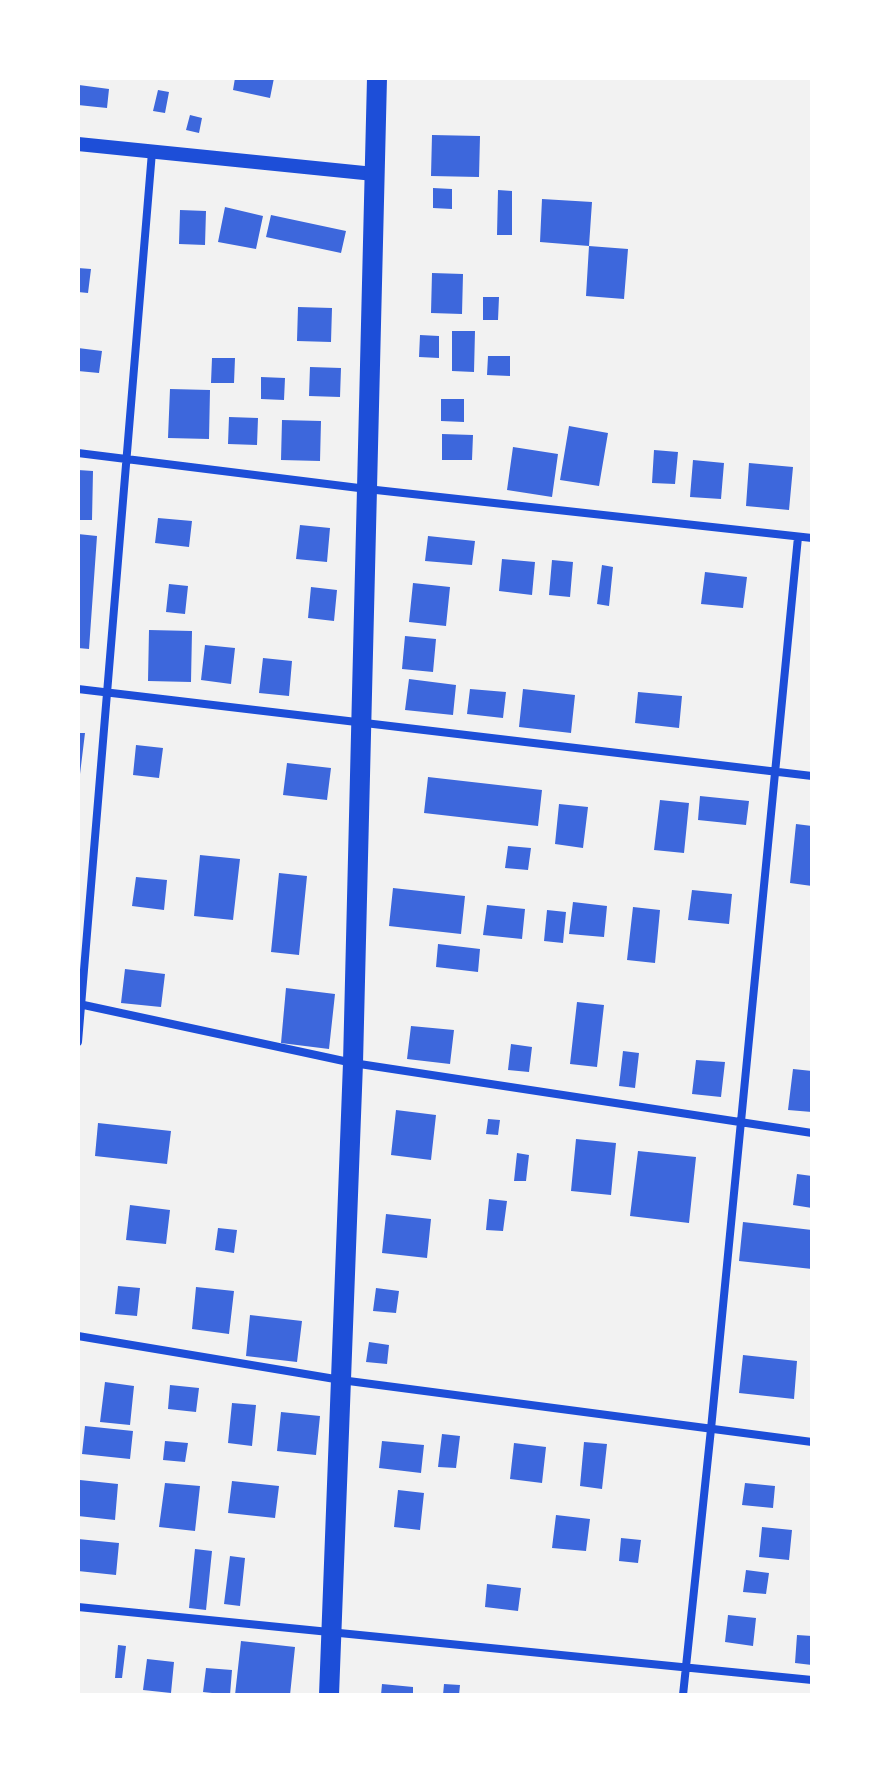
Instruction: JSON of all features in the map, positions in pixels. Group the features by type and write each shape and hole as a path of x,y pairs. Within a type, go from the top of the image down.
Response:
{"main road":[{"path":"329,1695 353,1063 377,78"}],"street":[{"path":"78,144 374,174"},
{"path":"78,1042 152,152"},
{"path":"78,453 367,489 812,538"},
{"path":"683,1695 798,537"},
{"path":"78,689 812,776"},
{"path":"80,1004 353,1063 812,1133"},
{"path":"78,1336 341,1380 812,1442"},
{"path":"78,1607 812,1680"}],"building":[{"path":"235,78 274,78 270,98 233,90"},
{"path":"79,85 109,89 107,108 78,105"},
{"path":"158,90 169,92 165,113 153,111"},
{"path":"190,115 202,118 199,133 186,130"},
{"path":"432,135 480,136 479,177 431,176"},
{"path":"433,188 452,189 452,209 433,208"},
{"path":"498,190 512,191 512,235 497,235"},
{"path":"542,199 592,202 589,246 540,242"},
{"path":"225,207 263,216 256,249 218,242"},
{"path":"180,210 206,211 205,245 179,244"},
{"path":"271,215 346,231 341,253 266,237"},
{"path":"589,246 628,249 624,299 586,296"},
{"path":"78,268 91,269 88,293 78,292"},
{"path":"432,273 463,274 462,314 431,313"},
{"path":"483,297 499,297 498,320 483,320"},
{"path":"298,307 332,308 331,342 297,341"},
{"path":"452,331 475,331 474,372 452,371"},
{"path":"420,335 439,336 439,358 419,357"},
{"path":"78,348 102,351 99,373 78,371"},
{"path":"488,356 510,356 510,376 487,375"},
{"path":"212,358 235,358 234,383 211,383"},
{"path":"310,367 341,368 340,397 309,396"},
{"path":"261,377 285,378 284,400 261,399"},
{"path":"170,389 210,390 209,439 168,438"},
{"path":"441,399 464,399 464,422 441,421"},
{"path":"229,417 258,418 257,445 228,444"},
{"path":"282,420 321,421 320,461 281,460"},
{"path":"569,426 608,433 599,486 560,480"},
{"path":"442,434 473,435 472,460 442,460"},
{"path":"513,447 558,454 552,497 507,490"},
{"path":"654,450 678,452 675,484 652,483"},
{"path":"693,460 724,463 721,499 690,497"},
{"path":"749,463 793,467 789,510 746,506"},
{"path":"78,470 93,471 92,520 78,520"},
{"path":"158,518 192,521 189,547 155,543"},
{"path":"300,525 330,528 327,562 296,559"},
{"path":"78,534 97,536 89,649 78,648"},
{"path":"428,536 475,541 472,565 425,561"},
{"path":"502,559 535,562 532,595 499,591"},
{"path":"552,560 573,562 570,597 549,595"},
{"path":"602,565 613,567 609,606 597,604"},
{"path":"705,572 747,577 743,608 701,604"},
{"path":"413,583 450,587 446,626 409,622"},
{"path":"169,584 188,586 185,614 166,612"},
{"path":"311,587 337,590 334,621 308,618"},
{"path":"149,630 192,631 191,682 148,681"},
{"path":"405,636 436,639 433,672 402,669"},
{"path":"205,645 235,648 231,684 201,680"},
{"path":"263,658 292,661 289,696 259,693"},
{"path":"409,679 456,685 453,715 405,710"},
{"path":"470,689 506,692 503,718 467,714"},
{"path":"523,689 575,695 571,733 519,727"},
{"path":"638,692 682,696 679,728 635,723"},
{"path":"78,733 85,733 80,774 78,774"},
{"path":"136,745 163,748 159,778 133,775"},
{"path":"287,763 331,768 327,800 283,795"},
{"path":"428,777 542,790 538,826 424,813"},
{"path":"700,796 749,801 746,825 698,820"},
{"path":"660,800 689,803 684,853 654,850"},
{"path":"559,804 588,807 583,848 555,844"},
{"path":"796,824 812,826 812,886 790,883"},
{"path":"508,846 531,848 528,870 505,868"},
{"path":"200,855 240,859 233,920 194,916"},
{"path":"279,873 307,876 299,955 271,952"},
{"path":"136,877 167,880 164,910 132,906"},
{"path":"393,888 465,896 461,934 389,926"},
{"path":"692,890 732,894 729,924 688,920"},
{"path":"573,902 607,906 604,937 569,934"},
{"path":"487,905 525,909 522,939 483,935"},
{"path":"633,907 660,910 655,963 627,960"},
{"path":"547,910 566,912 563,943 544,941"},
{"path":"438,944 480,949 478,972 436,967"},
{"path":"125,969 165,974 161,1007 121,1003"},
{"path":"286,988 335,994 329,1049 281,1043"},
{"path":"577,1002 604,1005 597,1067 570,1064"},
{"path":"411,1026 454,1030 450,1064 407,1059"},
{"path":"511,1044 532,1047 529,1072 508,1070"},
{"path":"623,1051 639,1053 635,1088 619,1086"},
{"path":"696,1060 725,1062 721,1097 692,1094"},
{"path":"793,1069 812,1071 812,1112 788,1110"},
{"path":"396,1110 436,1115 431,1160 391,1155"},
{"path":"488,1119 500,1120 498,1135 486,1134"},
{"path":"98,1123 171,1131 167,1164 95,1156"},
{"path":"576,1139 616,1143 611,1195 571,1191"},
{"path":"638,1151 696,1157 689,1223 630,1216"},
{"path":"517,1153 529,1155 526,1181 514,1181"},
{"path":"797,1174 812,1176 812,1208 793,1205"},
{"path":"489,1199 507,1201 503,1231 486,1230"},
{"path":"130,1205 170,1210 166,1244 126,1240"},
{"path":"386,1214 431,1219 427,1258 382,1253"},
{"path":"743,1222 812,1230 812,1269 739,1261"},
{"path":"218,1228 237,1230 234,1253 215,1250"},
{"path":"118,1286 140,1288 137,1316 115,1314"},
{"path":"196,1287 234,1291 229,1334 192,1329"},
{"path":"376,1288 399,1291 396,1313 373,1311"},
{"path":"250,1315 302,1321 297,1362 246,1356"},
{"path":"369,1342 389,1345 387,1364 366,1362"},
{"path":"743,1355 797,1361 794,1399 739,1393"},
{"path":"105,1382 134,1386 130,1425 100,1422"},
{"path":"170,1385 199,1388 196,1412 168,1409"},
{"path":"232,1403 256,1405 252,1446 228,1443"},
{"path":"281,1412 320,1416 316,1455 277,1451"},
{"path":"85,1426 133,1431 130,1459 82,1454"},
{"path":"442,1434 460,1436 456,1468 438,1467"},
{"path":"165,1441 188,1443 185,1462 163,1460"},
{"path":"382,1441 424,1445 421,1473 379,1468"},
{"path":"584,1442 607,1444 602,1489 580,1486"},
{"path":"514,1443 546,1447 542,1483 510,1479"},
{"path":"80,1480 118,1484 115,1520 78,1516"},
{"path":"232,1481 279,1486 275,1518 228,1513"},
{"path":"165,1483 200,1486 195,1531 159,1527"},
{"path":"745,1483 775,1486 773,1508 742,1505"},
{"path":"398,1490 424,1493 420,1530 394,1527"},
{"path":"556,1515 590,1519 586,1551 552,1548"},
{"path":"762,1527 792,1530 789,1560 759,1557"},
{"path":"621,1538 641,1540 638,1563 619,1561"},
{"path":"78,1539 119,1543 116,1575 78,1571"},
{"path":"195,1549 212,1551 206,1610 189,1608"},
{"path":"230,1556 245,1558 240,1606 224,1604"},
{"path":"746,1570 769,1573 766,1594 743,1592"},
{"path":"487,1584 521,1588 518,1611 485,1607"},
{"path":"728,1615 756,1618 753,1646 725,1642"},
{"path":"797,1635 812,1636 812,1665 795,1663"},
{"path":"241,1641 295,1647 290,1695 235,1695"},
{"path":"118,1645 126,1646 122,1678 115,1678"},
{"path":"147,1659 174,1662 171,1693 143,1690"},
{"path":"206,1668 232,1670 230,1695 203,1692"},
{"path":"382,1684 413,1687 413,1695 381,1695"},
{"path":"444,1684 460,1685 459,1695 443,1695"}]}
